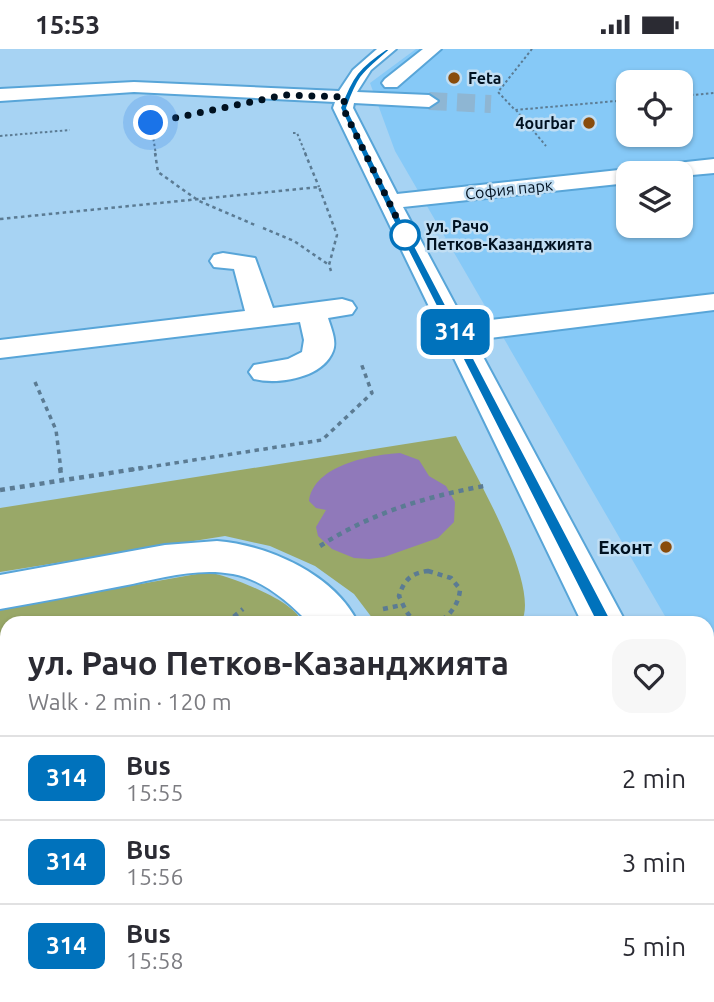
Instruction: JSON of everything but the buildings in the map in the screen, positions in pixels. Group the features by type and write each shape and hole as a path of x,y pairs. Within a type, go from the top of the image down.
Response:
{"street":[{"path":"388,49 363,67 345,97 343,108 600,616"},
{"path":"391,83 433,49"},
{"path":"0,96 134,87 429,100"},
{"path":"693,168 714,166"},
{"name":"София парк","path":"389,202 616,177"},
{"path":"223,261 246,264 261,317"},
{"path":"456,333 714,302"},
{"path":"10,347 342,308"},
{"path":"265,372 298,367 314,357 319,343 311,311"},
{"path":"0,592 176,560 212,557 248,562 280,578 310,597 329,616"}],"path":[{"path":"532,49 498,92 515,110 616,101"},
{"path":"693,95 714,93"},
{"path":"151,123 158,172 199,201 294,241 329,265"},
{"path":"0,490 322,440 372,393 329,265 337,235 297,133 288,132"},
{"path":"0,220 319,187"},
{"path":"10,347 56,430 62,481"},
{"path":"317,549 361,519 407,502 457,490"},
{"path":"412,616 407,612 400,596 404,581 418,572 428,571 446,575 459,588 460,606 449,616"}],"shaded area":[{"path":"416,49 714,49 714,616 665,616 395,151 370,83"},
{"path":"400,453 419,460 429,476 446,486 455,502 454,522 438,538 384,557 354,558 332,549 318,536 316,527 326,510 316,508 309,501 313,489 321,479 345,464 374,456"}],"green space":[{"path":"456,436 503,530 522,584 525,606 523,616 371,616 354,594 315,566 270,546 225,536 0,572 0,508"},
{"path":"208,572 246,584 276,598 298,616 0,616 0,609"}],"tunnel":[{"path":"429,101 491,104"}],"bus line":[{"name":"314","path":"388,49 363,67 345,97 343,108 375,176 600,616"}],"place":[{"name":"Feta","path":"454,78"},
{"name":"4ourbar","path":"589,123"},
{"name":"ул. Рачо Петков-Казанджията","path":"405,235"},
{"name":"Еконт","path":"666,547"}],"route":[{"path":"151,123 284,95 345,97 343,108 405,235"}]}
